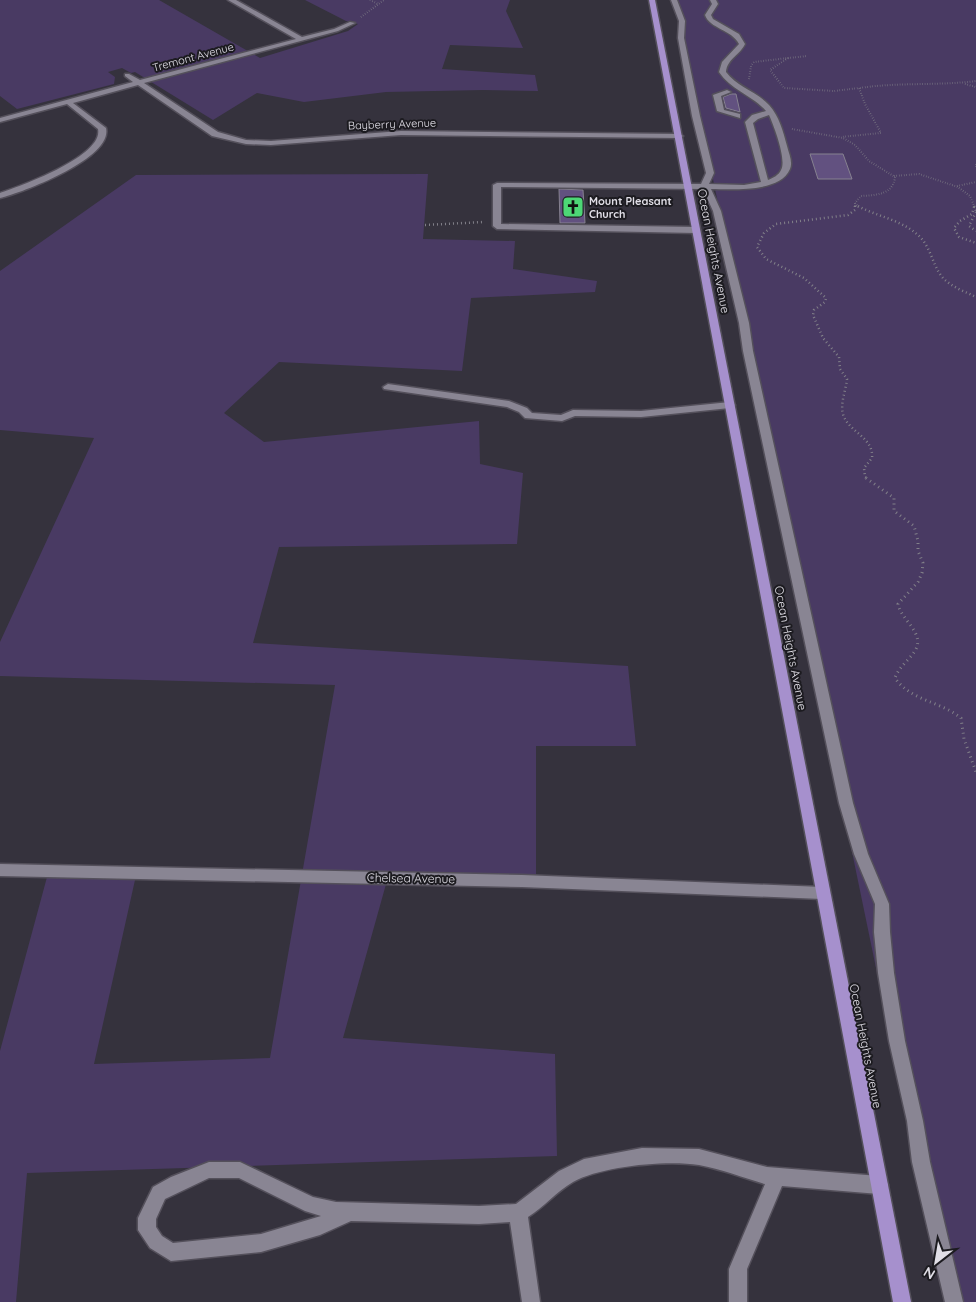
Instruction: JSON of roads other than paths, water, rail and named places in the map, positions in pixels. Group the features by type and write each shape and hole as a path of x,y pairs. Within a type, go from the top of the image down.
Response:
{"main road":[{"name":"Ocean Heights Avenue","path":"652,0 902,1302"}],"street":[{"path":"230,0 301,39"},
{"path":"674,0 682,21 681,38 696,116 710,173 705,186 706,190 713,197 717,211 744,323 748,351 846,803 860,854 882,904 882,932 886,973 897,1041 915,1121 921,1162 954,1302"},
{"path":"696,230 496,226 497,185 744,187 765,183 782,174 787,167 771,112 762,102 727,81 721,70 725,61 740,50 742,42 735,34 710,20 708,15 715,4 713,0"},
{"name":"Tremont Avenue","path":"0,120 341,29 352,23"},
{"name":"Bayberry Avenue","path":"127,75 215,134 250,143 401,133 678,136"},
{"path":"739,89 717,95 721,111 750,119 771,112"},
{"path":"0,196 43,180 93,150 101,142 102,128 68,102"},
{"path":"750,119 749,126 765,183"},
{"path":"388,387 510,404 523,410 529,416 562,418 573,413 641,414 730,405"},
{"name":"Chelsea Avenue","path":"0,870 522,881 822,893"},
{"path":"350,1212 320,1226 261,1243 171,1252 156,1242 147,1230 147,1218 159,1193 177,1182 209,1170 240,1170 311,1205 336,1212 350,1212 479,1215 518,1213 534,1203 565,1177 590,1165 642,1156 699,1157 767,1176 879,1185"},
{"path":"738,1302 738,1270 777,1177"},
{"path":"518,1213 531,1302"}],"place":[{"name":"Mount Pleasant Church","path":"573,207"}]}
